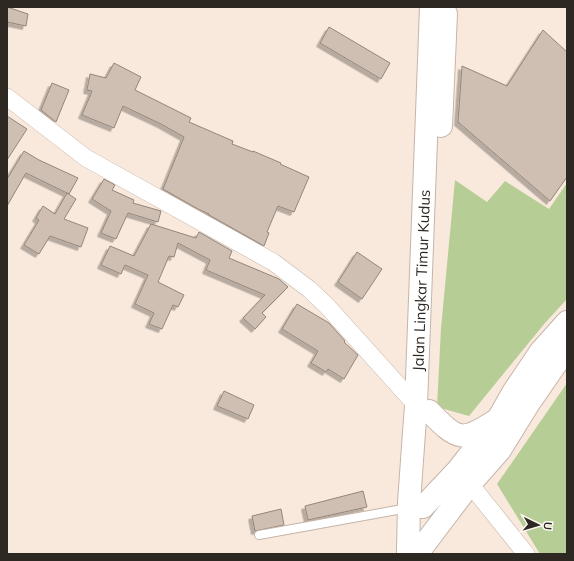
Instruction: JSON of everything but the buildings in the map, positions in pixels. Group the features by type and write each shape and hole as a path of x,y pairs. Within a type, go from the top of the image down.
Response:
{"main road":[{"name":"Jalan Lingkar Timur Kudus","path":"422,408 431,7"},
{"name":"Jalan Lingkar Timur Kudus","path":"415,550 416,507 447,7"},
{"path":"415,550 463,478 514,391 541,351 567,322"},
{"path":"416,507 463,478 500,450 529,403 567,350"},
{"path":"422,408 454,434 468,436 498,419"}],"street":[{"path":"7,97 86,158 273,262 293,276 327,306 422,408"},
{"path":"463,478 526,554"}],"lane":[{"path":"259,535 416,507"}],"green space":[{"path":"455,180 487,202 505,181 549,209 567,183 567,299 545,323 469,416 437,407 441,328"},
{"path":"567,383 567,554 540,554 497,484"}]}
